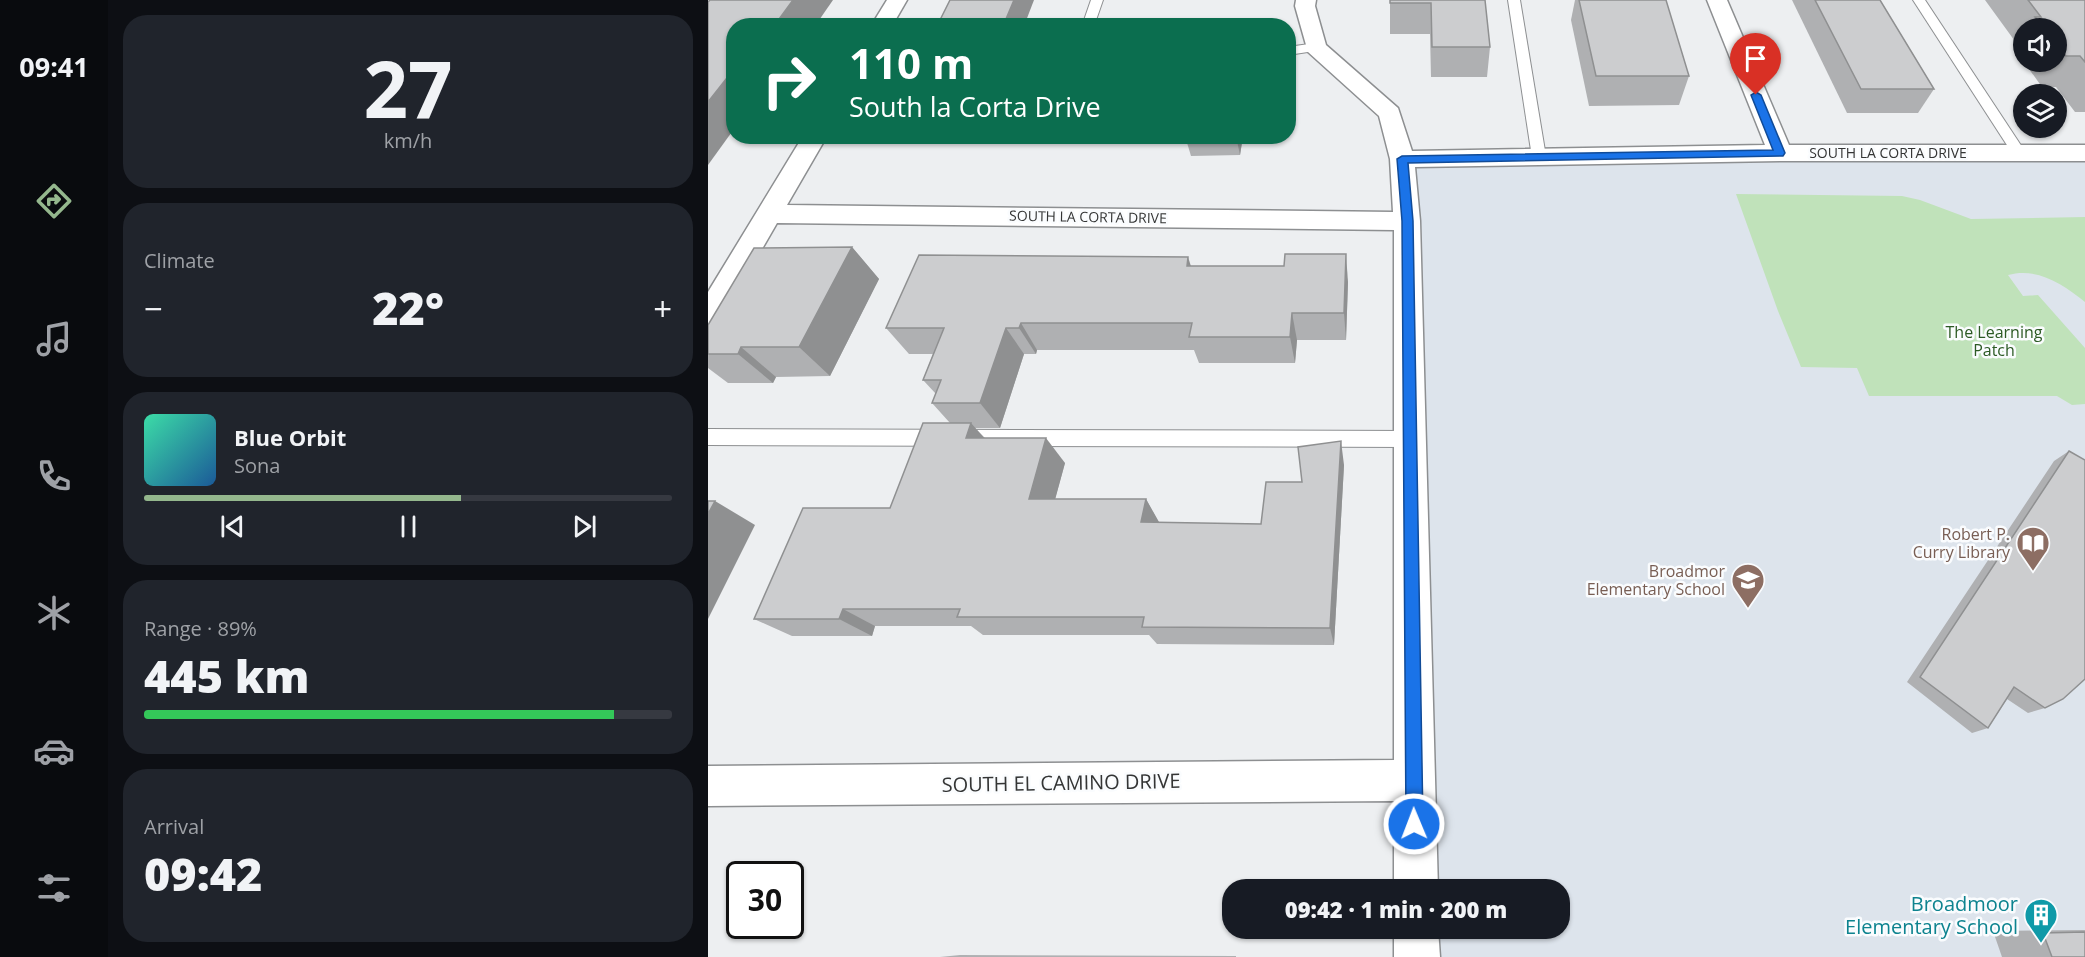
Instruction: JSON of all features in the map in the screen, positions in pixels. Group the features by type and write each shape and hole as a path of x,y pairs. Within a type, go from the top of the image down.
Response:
{"street":[{"path":"886,18 897,0"},
{"path":"1306,0 1302,49 1390,113 1402,159 1407,221 1416,879"},
{"path":"1717,0 1780,153"},
{"path":"708,317 810,144"},
{"name":"SOUTH LA CORTA DRIVE","path":"1402,159 1780,153 2085,153"},
{"name":"SOUTH LA CORTA DRIVE","path":"768,214 1407,221"},
{"name":"SOUTH EL CAMINO DRIVE","path":"708,786 1413,780"},
{"path":"1416,939 1417,957"}],"lane":[{"path":"1091,18 1097,0"},
{"path":"1514,0 1539,157"},
{"path":"1919,0 2019,153"},
{"path":"708,437 1410,439"}],"shaded area":[{"name":"Broadmor Elementary School","path":"2085,153 2085,957 1417,957 1416,939 1570,939 1570,879 1416,879 1402,159"}],"green space":[{"name":"The Learning Patch","path":"1736,194 1902,196 1920,200 1971,219 2085,217 2085,302 2059,283 2039,275 2019,273 2008,275 2023,296 2038,295 2085,348 2085,404 2072,405 2057,396 1869,396 1857,368 1801,367 1778,311"}],"building":[{"path":"710,0 793,0 780,18 726,18 726,79 708,102 708,2"},
{"path":"950,0 1014,0 1006,18 941,18"},
{"path":"1390,0 1485,0 1490,47 1432,47 1431,3 1390,3"},
{"path":"1579,0 1666,0 1689,76 1596,76"},
{"path":"1815,0 1880,0 1934,89 1861,89"},
{"path":"2028,0 2085,0 2085,62 2080,56 2067,56 2067,18 2035,17 2041,17"},
{"path":"852,247 799,347 741,347 738,354 708,354 708,325 754,248"},
{"path":"1285,254 1346,254 1344,313 1292,313 1290,337 1189,337 1192,323 1021,323 1019,328 1006,328 980,403 932,403 941,380 923,380 944,328 886,328 919,255 1188,257 1187,266 1284,266"},
{"path":"923,423 971,423 966,438 1046,438 1029,499 1146,499 1141,522 1261,524 1266,482 1302,482 1298,447 1341,441 1330,628 1142,627 1144,617 957,617 960,609 843,609 839,619 754,619 803,508 890,508"},
{"name":"Robert P. Curry Library","path":"2069,451 2085,460 2085,679 2063,699 2045,708 2014,687 1988,728 1920,677"},
{"path":"708,501 715,501 708,514"},
{"path":"2085,932 2085,957 2052,957 2043,933"}],"place":[{"name":"Robert P. Curry Library","path":"2033,572"},
{"name":"Broadmor Elementary School","path":"1748,609"},
{"name":"Broadmoor Elementary School","path":"2041,944"}],"route":[{"path":"1414,824 1407,221 1402,159 1780,153 1756,95"}]}
